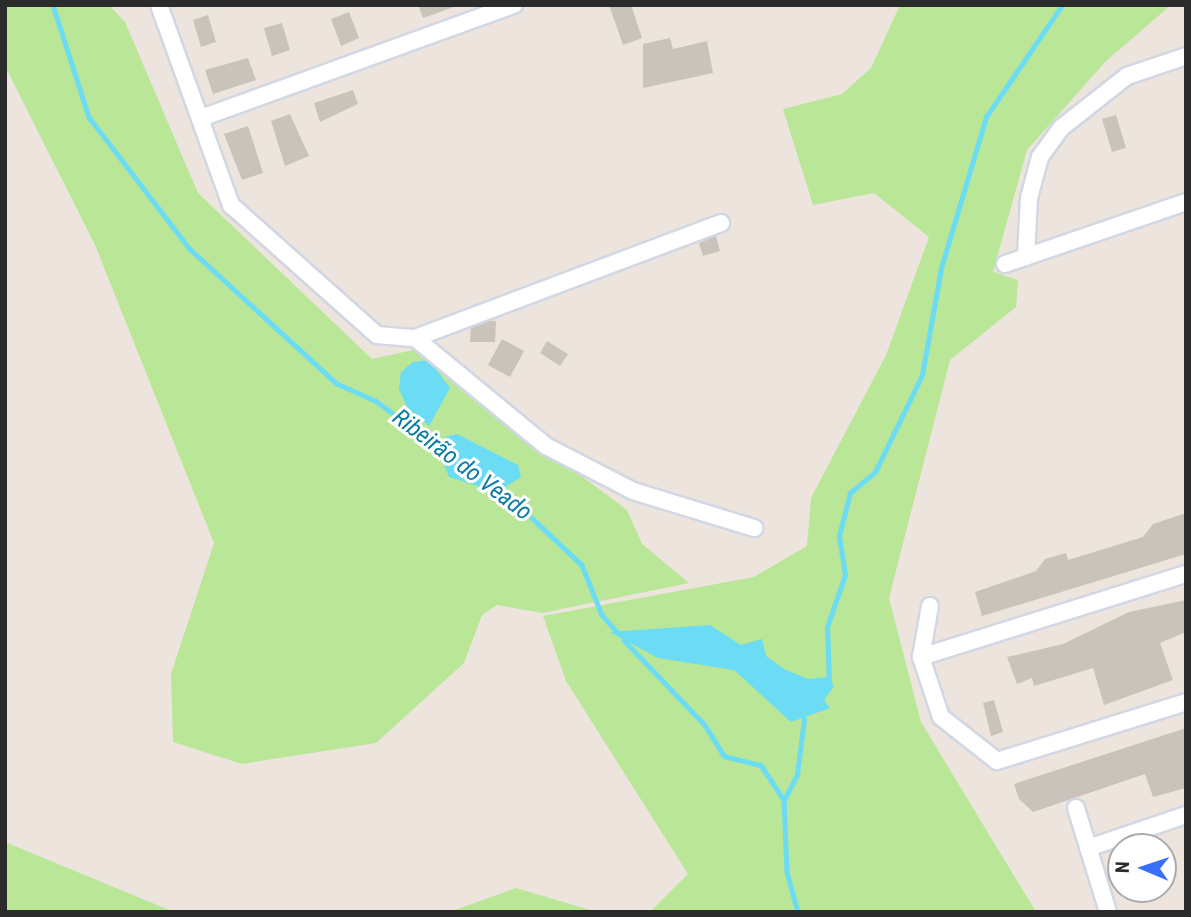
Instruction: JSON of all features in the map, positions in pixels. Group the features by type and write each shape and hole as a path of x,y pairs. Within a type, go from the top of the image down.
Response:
{"street":[{"path":"159,5 230,205 266,242 377,335 415,338 722,223"},
{"path":"201,118 514,5"},
{"path":"1026,257 1029,198 1040,158 1061,128 1127,76 1186,56"},
{"path":"1005,264 1186,202"},
{"path":"415,338 546,446 633,491 754,528"},
{"path":"921,657 1186,574"},
{"path":"930,606 921,657 941,717 997,761 1186,702"},
{"path":"1076,808 1108,912"},
{"path":"1088,848 1186,815"}],"green space":[{"path":"5,5 109,5 125,22 198,193 372,359 413,350 627,510 642,544 689,583 542,613 497,605 482,615 464,663 376,743 242,764 173,742 171,674 214,543 95,245 5,66"},
{"path":"900,5 1171,5 1106,61 1027,150 993,272 1018,280 1016,307 950,360 889,598 921,722 1036,912 650,912 688,874 566,681 543,616 754,577 807,546 811,498 886,355 929,237 874,193 813,205 783,109 842,94 871,68"},
{"path":"5,842 174,912 5,912"},
{"path":"516,888 597,912 449,912"}],"water":[{"path":"429,360 450,388 429,426 407,407 399,389 401,372 413,362"},
{"path":"457,434 518,465 521,477 497,492 449,477 440,455 445,437"},
{"path":"710,625 741,645 762,639 766,656 784,669 808,679 827,677 834,686 824,700 830,708 791,722 734,670 658,658 610,632"}],"building":[{"path":"418,5 454,5 454,7 423,18"},
{"path":"609,5 631,5 642,38 623,45"},
{"path":"349,12 359,38 341,46 331,19"},
{"path":"208,15 216,42 201,47 193,20"},
{"path":"282,23 290,50 272,56 264,28"},
{"path":"670,38 673,49 707,41 713,73 643,88 643,44"},
{"path":"248,58 256,80 213,94 205,70"},
{"path":"353,90 358,104 320,122 314,103"},
{"path":"290,114 309,156 285,166 271,121"},
{"path":"1116,115 1126,148 1112,152 1102,119"},
{"path":"248,126 263,173 242,180 224,134"},
{"path":"716,236 720,251 703,256 699,243"},
{"path":"496,321 495,342 470,342 471,328"},
{"path":"502,339 524,351 510,377 488,365"},
{"path":"547,341 568,354 560,366 540,353"},
{"path":"1186,513 1186,554 982,616 975,592 1036,571 1045,559 1066,553 1068,560 1143,537 1153,524"},
{"path":"1186,600 1186,632 1160,643 1173,680 1104,705 1093,668 1034,686 1032,678 1017,684 1007,657 1063,644 1129,612"},
{"path":"994,700 1003,732 991,736 983,703"},
{"path":"1186,728 1186,788 1153,797 1145,774 1033,812 1019,799 1014,784"}],"waterway":[{"name":"Ribeirão do Veado","path":"53,5 89,117 190,249 336,383 376,401 445,451"},
{"path":"829,683 827,627 845,575 839,536 850,493 875,472 922,375 941,268 986,117 1062,5"},
{"name":"Ribeirão do Veado","path":"499,487 582,565 602,615 619,634"},
{"name":"Ribeirão do Veado","path":"624,640 705,725 724,756 761,765 784,800 787,872 798,912"},
{"path":"784,800 797,774 804,719"}]}
